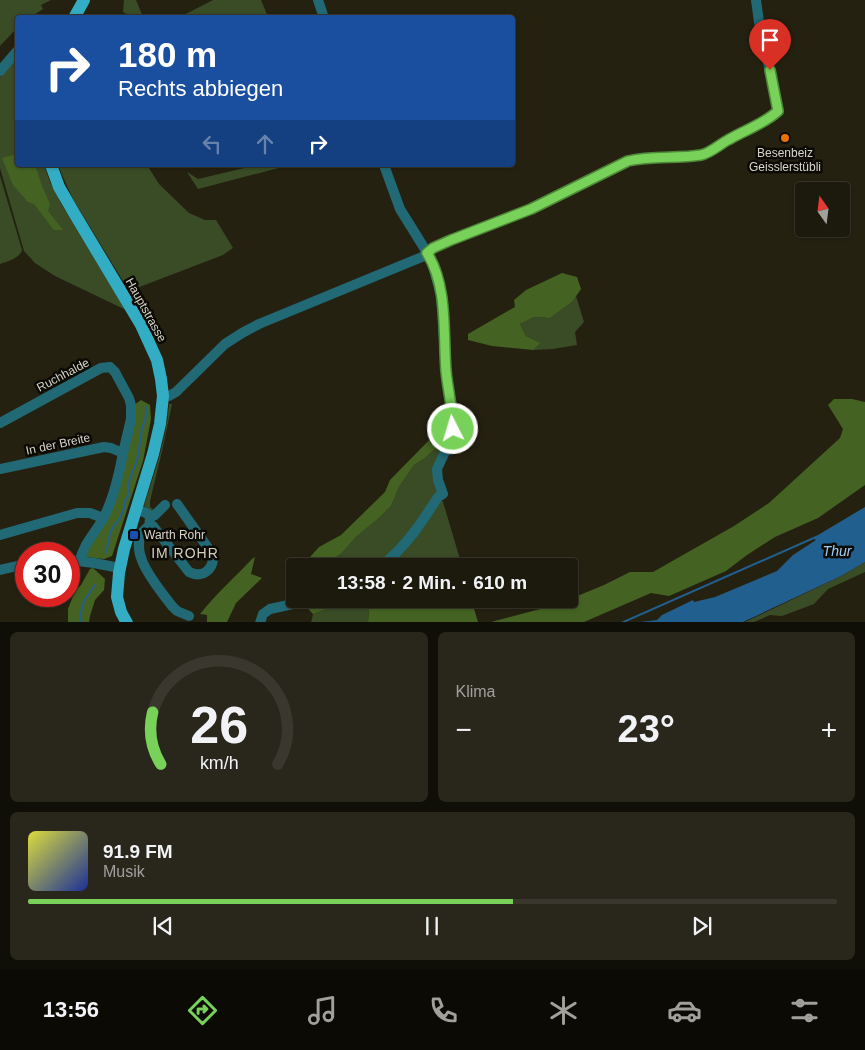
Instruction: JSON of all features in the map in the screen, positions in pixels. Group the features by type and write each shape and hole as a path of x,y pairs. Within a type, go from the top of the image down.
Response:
{"main road":[{"path":"70,15 78,0"},
{"path":"76,15 84,0"},
{"name":"Hauptstrasse","path":"52,167 59,187 70,207 134,313 159,368 163,396 160,424 117,584 117,597 121,612 128,622"}],"street":[{"path":"318,0 323,15"},
{"path":"163,396 170,396 176,392 221,348 259,324 422,257 433,248 451,240 531,209 628,161 640,158 683,157 704,154 767,120 778,111 756,0"},
{"path":"0,71 15,54"},
{"path":"385,167 400,209 433,265 442,295 446,370 453,416 451,439 437,469 438,480 443,494 438,498 416,530 390,558"},
{"name":"Ruchhalde","path":"0,423 102,368 110,367 115,372 131,405 131,419 123,453"},
{"name":"In der Breite","path":"0,469 104,447 123,453"},
{"path":"80,553 111,502 123,453"},
{"path":"136,510 145,512 172,552 189,572 197,574 207,572 213,565 214,554 177,504"},
{"path":"165,505 142,533 140,551 144,566 172,606 177,611 189,616"},
{"path":"0,535 77,513 90,513 103,518"},
{"path":"80,562 120,568"},
{"path":"0,570 15,567"},
{"path":"260,622 263,614 270,609 286,606"}],"green space":[{"path":"0,0 51,0 41,5 43,9 34,15 15,15 15,30 0,46"},
{"path":"124,0 136,0 142,15 129,15 123,12"},
{"path":"213,0 261,0 267,15 184,15"},
{"path":"15,58 15,167 45,167 62,205 126,310 55,276 35,263 24,251 0,168 0,77"},
{"path":"15,155 15,167 36,167 50,204 48,211 63,230 54,230 34,204 28,202 13,185 2,158"},
{"path":"59,167 148,167 159,184 189,213 205,220 216,220 233,248 223,255 129,291 73,199"},
{"path":"249,167 282,167 198,189 187,172 198,179"},
{"path":"0,176 22,250 16,258 0,264"},
{"path":"562,273 577,277 581,289 572,302 550,318 534,317 520,324 526,336 541,343 533,350 492,346 468,340 468,334 515,307 514,300 526,290"},
{"path":"576,296 584,322 575,332 577,345 533,350 541,343 526,336 520,324 534,317 550,318 572,302"},
{"path":"834,399 852,399 865,402 865,485 818,518 775,537 726,571 669,596 651,593 584,622 491,622 544,608 578,608 578,596 630,572 653,572 734,526 769,503 840,438 843,429 828,405"},
{"path":"141,400 150,405 151,419 143,461 112,556 104,559 86,557 85,552 105,519 134,405"},
{"path":"169,404 172,404 150,501 150,507 155,511 154,514 144,506 163,443"},
{"path":"439,430 450,435 425,458 414,465 399,487 391,506 356,537 342,553 335,558 309,558 319,547 341,535 385,492 390,480"},
{"path":"450,435 437,462 439,489 417,526 385,558 336,558 356,537 391,506 399,487 414,465 425,458"},
{"path":"438,501 442,501 460,558 390,558"},
{"path":"255,557 251,574 262,578 236,603 227,622 207,622 207,615 200,614"},
{"path":"865,562 865,572 828,589 814,604 782,616 770,615 754,622 745,622 841,576"},
{"path":"93,568 105,579 104,590 95,600 89,622 68,622 69,607 80,607 80,586 90,569"},
{"path":"307,608 329,608 313,614"},
{"path":"329,608 369,608 368,622 311,622 313,614"},
{"path":"369,608 474,608 478,622 368,622"}],"water":[{"name":"Thur","path":"865,507 865,562 841,576 743,622 640,622 657,620 662,615 693,600 694,602 715,597 777,571 793,555 816,540 814,539 626,622 621,622 818,535"}],"waterway":[{"path":"106,553 110,533 119,520 129,494 128,484 137,461 147,407"},
{"path":"80,622 84,601 95,585"}],"place":[{"name":"Besenbeiz Geisslerstübli","path":"785,138"},
{"name":"Warth Rohr","path":"134,535"}],"district":[{"name":"IM ROHR","path":"185,553"}],"route":[{"path":"453,429 453,416 446,370 442,295 431,258 427,253 433,248 451,240 531,209 628,161 640,158 683,157 704,154 767,120 778,111 770,70"}]}
